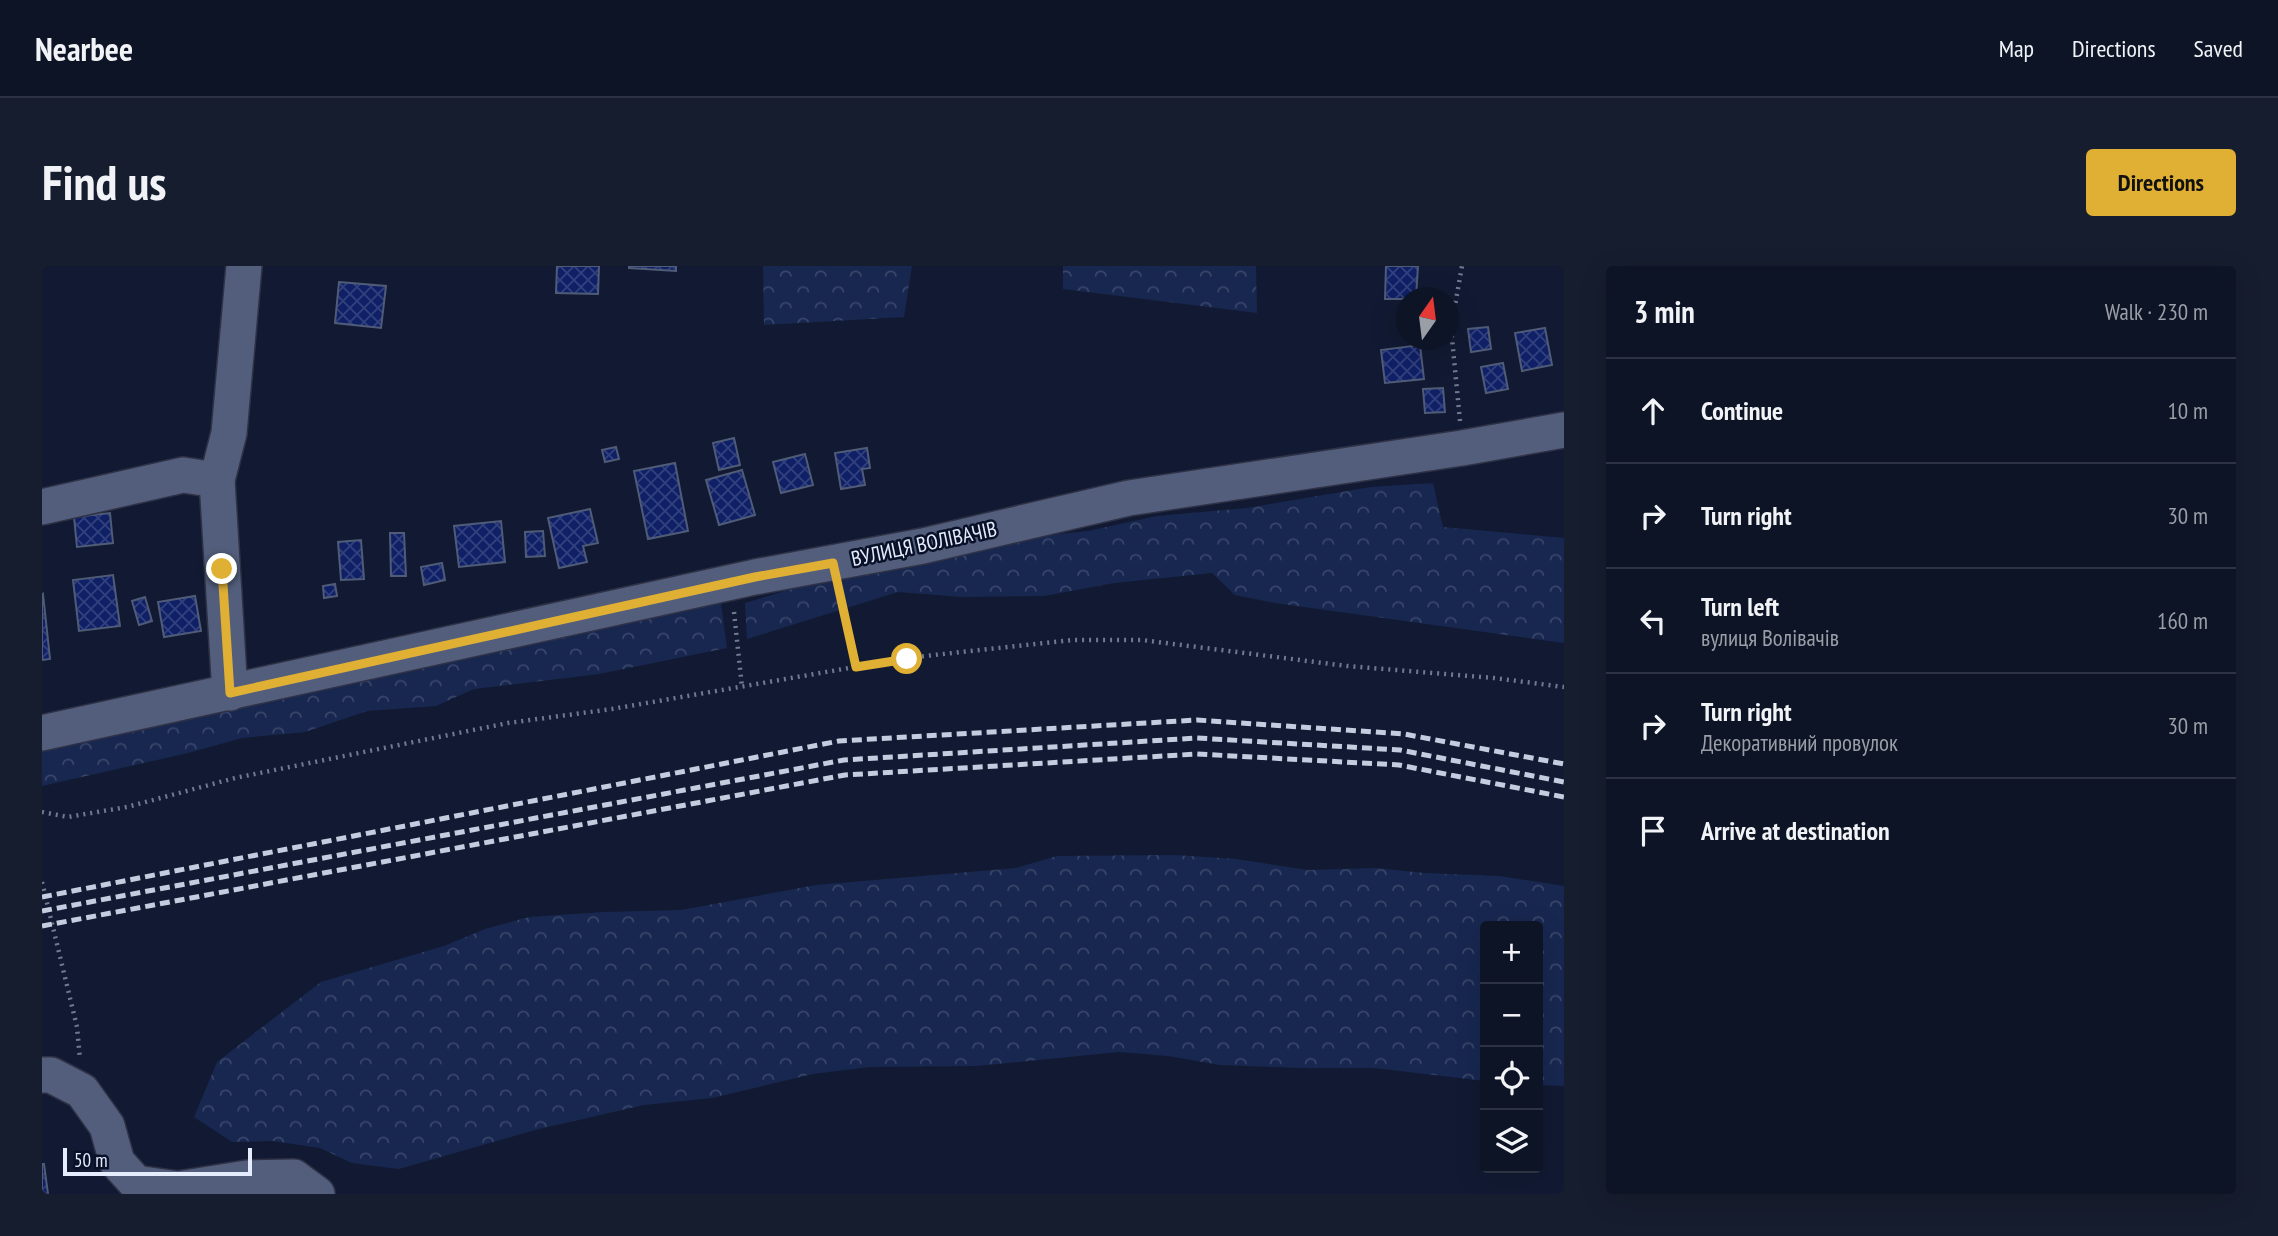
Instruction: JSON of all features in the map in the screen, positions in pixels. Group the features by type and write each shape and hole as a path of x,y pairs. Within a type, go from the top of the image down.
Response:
{"street":[{"path":"230,693 217,480 229,433 244,266"},
{"name":"ВУЛИЦЯ ВОЛІВАЧІВ","path":"42,733 730,583 923,546 1129,498 1564,430"},
{"path":"42,507 183,475 217,480"},
{"path":"42,1075 51,1076 82,1091 107,1126 117,1162 136,1183 160,1190 247,1178 294,1177 317,1194"}],"path":[{"path":"1462,266 1451,328 1462,448"},
{"path":"833,563 856,667"},
{"path":"730,583 742,687"},
{"path":"42,812 68,817 104,811 235,778 508,723 907,659 1072,640 1142,640 1347,666 1494,678 1564,687"},
{"path":"42,882 77,1027 82,1091"}],"green space":[{"path":"763,266 912,266 904,317 764,325"},
{"path":"1063,266 1256,266 1257,313 1063,289"},
{"path":"1433,483 1443,527 1564,538 1564,643 1275,603 1235,595 1212,573 1114,583 1044,596 963,597 898,592 747,639 745,603 831,577 1012,539 1088,531 1157,516 1247,508 1371,487"},
{"path":"721,603 727,648 599,674 474,689 436,706 367,711 305,732 242,738 42,786 42,743 661,612"},
{"path":"1175,855 1236,859 1308,870 1376,868 1499,876 1564,886 1564,1086 1543,1085 1543,921 1480,921 1480,1080 1374,1068 1220,1065 1168,1056 1119,1052 977,1066 870,1067 813,1074 712,1098 644,1105 539,1129 399,1169 352,1163 320,1148 273,1141 232,1142 194,1117 217,1062 321,982 444,946 485,929 529,917 681,910 816,885 1016,868 1057,856"}],"building":[{"path":"557,266 599,266 598,294 556,293"},
{"path":"676,266 676,271 629,268"},
{"path":"1386,266 1418,266 1417,287 1396,287 1396,299 1385,299"},
{"path":"339,282 386,286 381,328 335,323"},
{"path":"1488,327 1491,349 1471,352 1468,329"},
{"path":"1545,328 1552,365 1522,371 1515,333"},
{"path":"1381,350 1421,350 1424,379 1385,383"},
{"path":"1503,363 1508,389 1486,393 1481,367"},
{"path":"1443,388 1445,412 1425,413 1423,389"},
{"path":"734,438 740,465 719,470 713,443"},
{"path":"616,447 619,459 605,462 602,450"},
{"path":"867,448 870,468 862,469 865,485 841,489 835,453"},
{"path":"805,454 813,485 781,493 773,462"},
{"path":"675,463 688,531 648,539 634,471"},
{"path":"742,470 755,515 719,525 706,480"},
{"path":"590,509 598,543 583,546 587,562 559,568 548,518"},
{"path":"110,513 113,543 77,547 74,517"},
{"path":"501,521 505,562 459,567 454,526"},
{"path":"543,531 545,556 526,557 525,532"},
{"path":"390,533 404,533 406,576 391,576"},
{"path":"361,540 364,579 341,580 338,542"},
{"path":"442,563 445,580 424,585 421,567"},
{"path":"113,575 120,626 79,631 73,580"},
{"path":"335,584 337,596 324,598 323,586"},
{"path":"42,595 50,659 42,660"},
{"path":"195,596 201,631 164,637 158,602"},
{"path":"145,597 152,621 139,625 132,601"},
{"path":"44,1164 48,1194 42,1194"}],"railway":[{"path":"42,897 839,741 1197,720 1404,734 1564,764"},
{"path":"42,911 844,760 1197,738 1400,750 1564,782"},
{"path":"42,926 845,775 1197,754 1399,765 1564,797"}],"route":[{"path":"222,569 230,693 755,577 833,563 856,667 907,659"}]}
